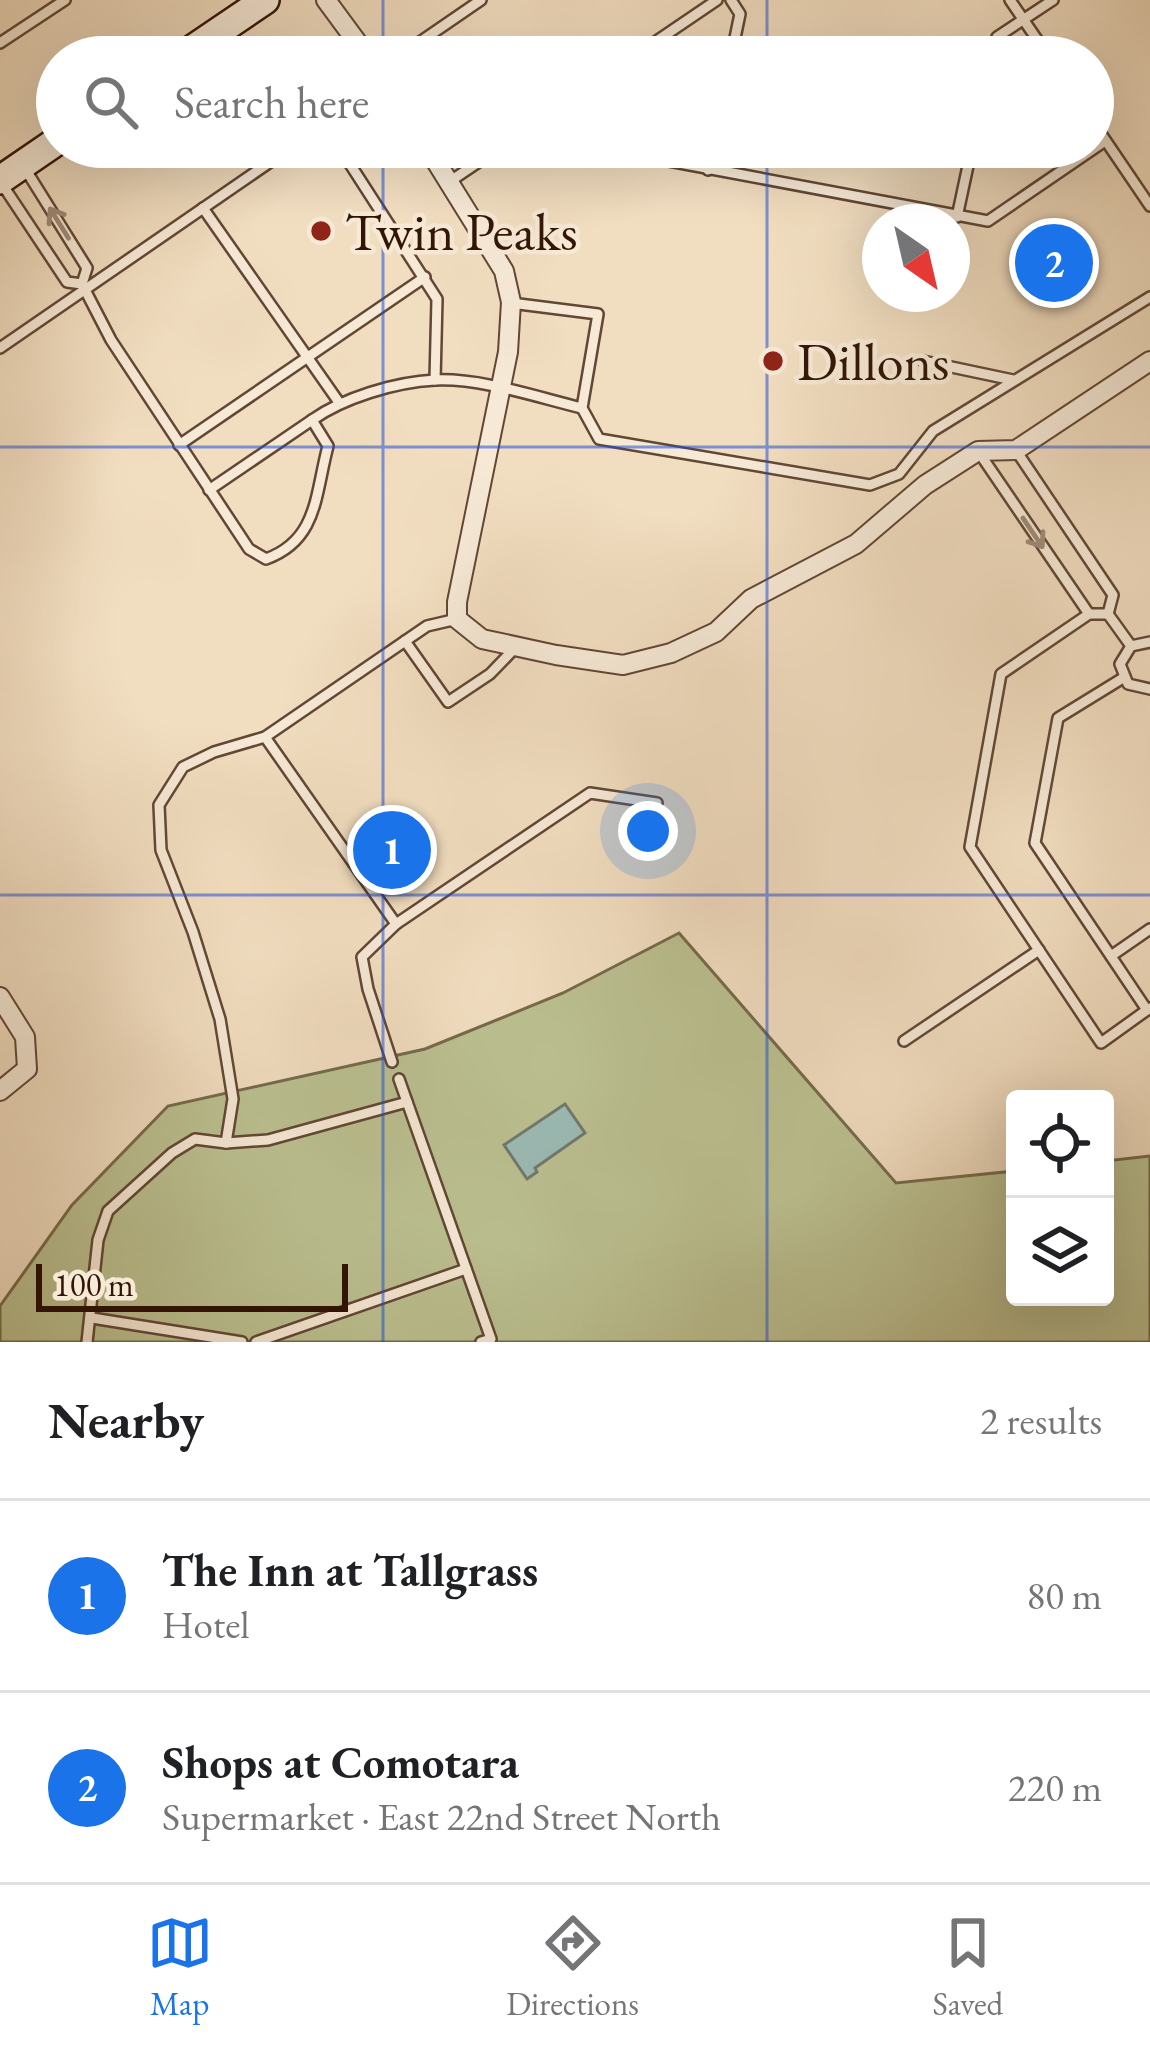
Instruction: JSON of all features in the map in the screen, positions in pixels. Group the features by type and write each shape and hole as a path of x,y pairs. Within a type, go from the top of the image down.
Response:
{"main road":[{"path":"212,36 265,0"},
{"path":"8,175 36,156"}],"street":[{"path":"326,0 353,36"},
{"path":"440,168 504,271 511,302 510,339 457,602 457,619 482,640 623,665 671,652 716,632 752,599 856,544 926,485 978,452 1016,450 1150,361"},
{"path":"0,997 25,1037 27,1069 0,1091"}],"lane":[{"path":"0,44 65,0"},
{"path":"429,36 481,0"},
{"path":"664,36 717,0"},
{"path":"730,0 740,14 735,36"},
{"path":"1010,0 1034,36"},
{"path":"998,36 1053,0"},
{"path":"1114,153 1150,206"},
{"path":"0,348 261,168"},
{"path":"353,168 437,299 435,380"},
{"path":"449,182 469,168"},
{"path":"699,168 888,204"},
{"path":"960,204 968,168"},
{"path":"970,219 988,221 1066,168"},
{"path":"8,175 67,282 84,287"},
{"path":"8,175 87,268 84,287 111,340 249,549 266,559 288,551 304,536 328,446 312,420"},
{"path":"203,208 338,401"},
{"path":"179,445 425,277"},
{"path":"511,302 598,314 582,408 599,439 870,485 899,474 934,431 1150,297"},
{"path":"923,361 1012,380"},
{"path":"209,490 338,401 435,380 497,388 582,408"},
{"path":"1016,450 1113,595 1108,614 1130,646"},
{"path":"978,452 1089,614"},
{"path":"1108,614 1089,614 1001,674 970,847 1101,1043 1149,1009 1036,843 1058,718 1124,678"},
{"path":"226,1143 233,1099 220,1019 194,932 161,850 159,805 183,767 265,737 427,626 457,619"},
{"path":"405,641 448,702 490,674 516,646"},
{"path":"1150,642 1130,646 1120,664 1124,678 1135,688 1150,689"},
{"path":"265,737 396,924"},
{"path":"392,1062 362,957 396,924 590,793 657,802"},
{"path":"1111,956 1150,929"},
{"path":"904,1041 1039,950"},
{"path":"398,1079 488,1341"},
{"path":"88,1342 98,1240 108,1211 172,1153 195,1138 226,1143 268,1140 407,1102"},
{"path":"256,1342 466,1269"},
{"path":"92,1318 242,1342"}],"green space":[{"path":"679,933 896,1183 1006,1172 1006,1306 1114,1306 1114,1160 1150,1156 1150,1342 0,1342 0,1306 72,1205 168,1106 425,1049 563,993"}],"water":[{"path":"565,1104 585,1133 535,1168 537,1172 527,1179 504,1145"}],"place":[{"name":"Twin Peaks","path":"321,231"},
{"name":"Shops at Comotara","path":"1054,263"},
{"name":"Dillons","path":"773,361"},
{"name":"The Inn at Tallgrass","path":"392,850"}]}
